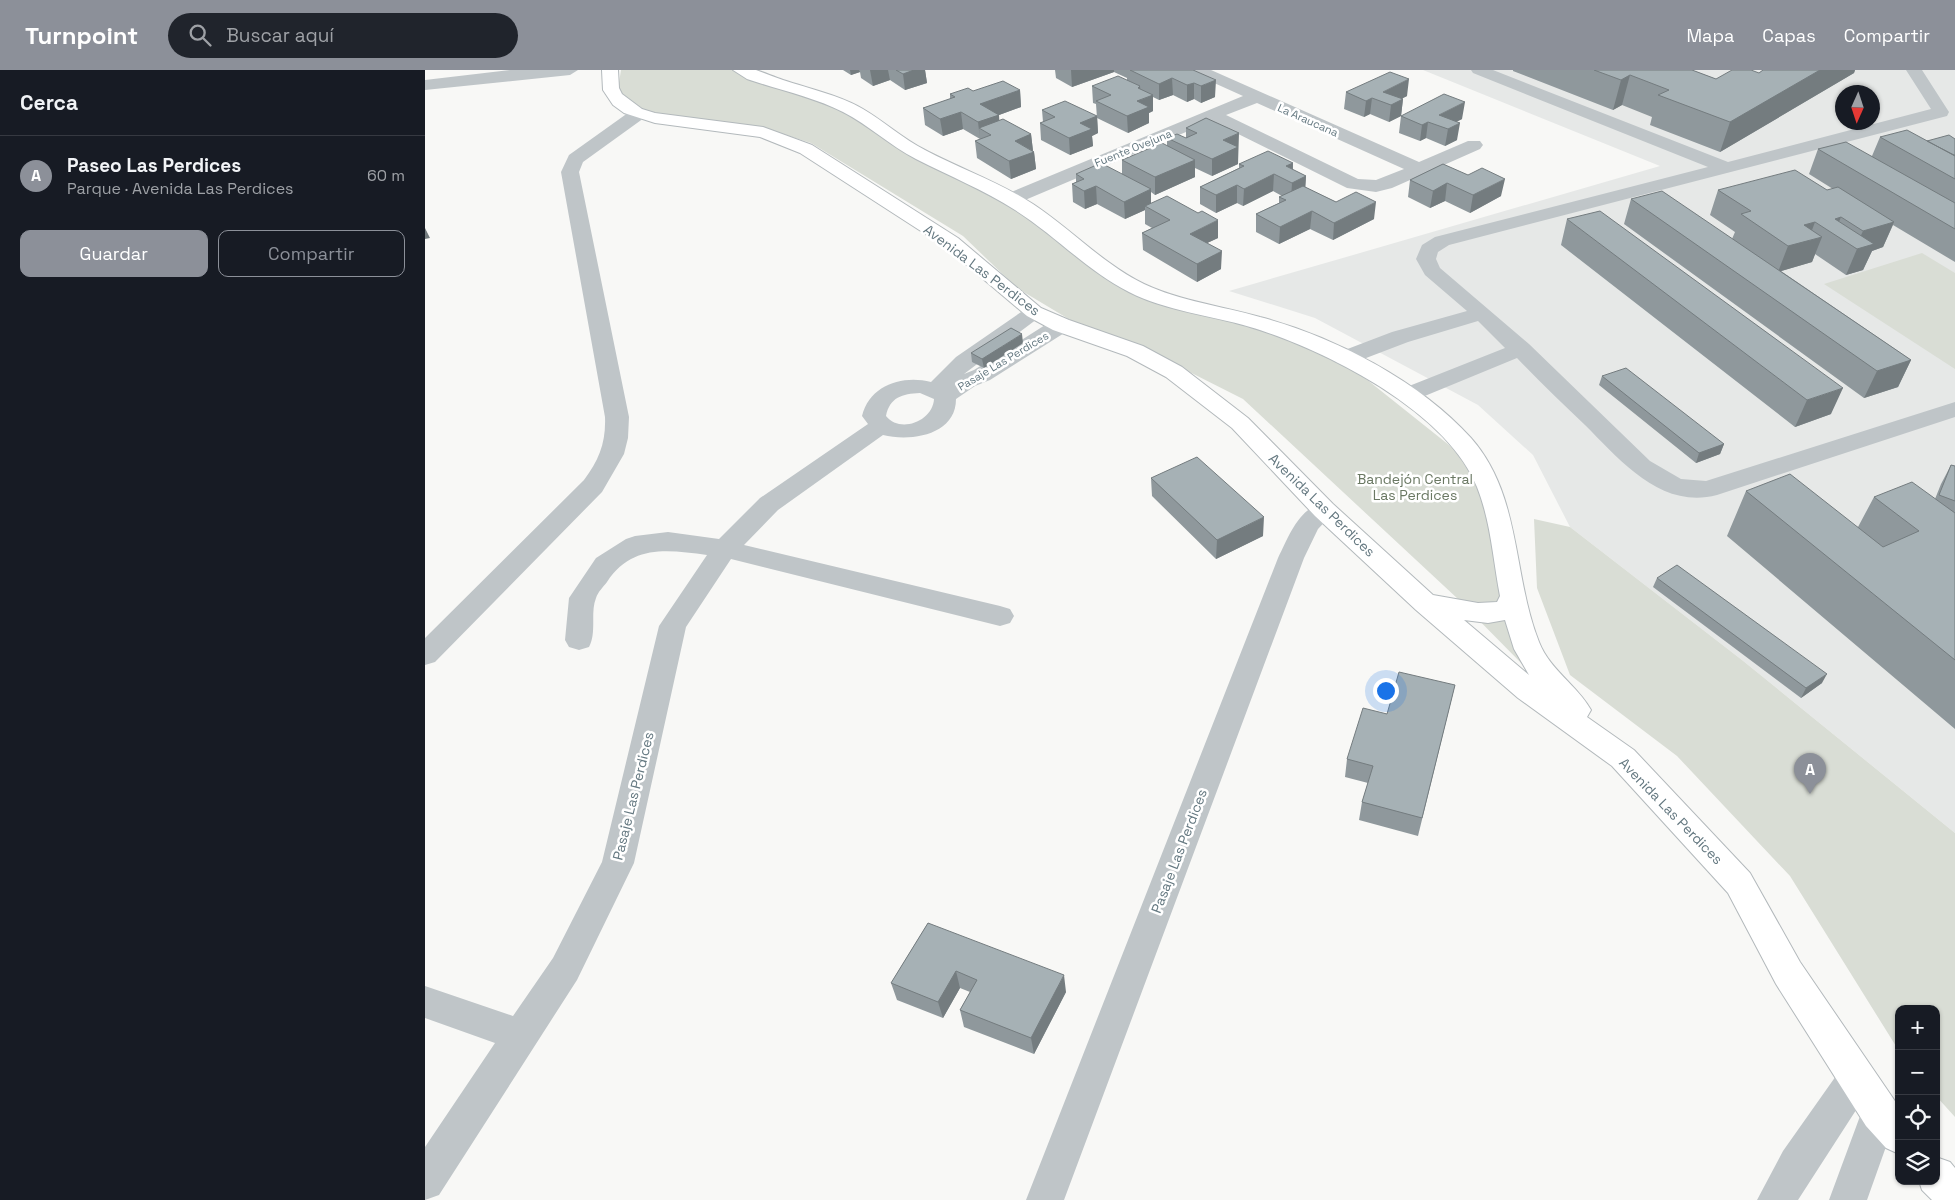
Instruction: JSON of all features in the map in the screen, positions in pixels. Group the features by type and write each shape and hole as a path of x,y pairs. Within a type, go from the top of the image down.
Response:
{"main road":[{"name":"Avenida Las Perdices","path":"610,70 611,90 625,107 638,114 655,118 763,132 805,149 951,242 1034,312 1061,325 1135,351 1174,372 1240,423 1324,510 1425,603 1528,690 1623,758 1739,883 1788,973 1856,1078 1889,1124"},
{"path":"741,70 772,84 841,105 912,150 1011,199 1107,271 1140,289 1192,307 1271,327 1345,358 1407,395 1463,444 1491,490 1500,520 1513,596 1524,638 1538,667 1554,687 1623,758"},
{"path":"1425,603 1487,613 1508,609 1513,596"},
{"path":"1940,1180 1955,1196"}],"street":[{"path":"425,85 498,73 569,70"},
{"name":"La Araucana","path":"1198,70 1419,169"},
{"path":"1479,70 1728,168"},
{"path":"1914,70 1941,112 1433,245 1427,254 1428,265 1443,281 1482,313 1521,349 1641,466 1658,478 1689,491 1708,489 1955,409"},
{"name":"Fuente Ovejuna","path":"1011,199 1256,97"},
{"path":"425,655 593,486 608,464 619,440 617,418 570,172 575,159 638,114"},
{"path":"1212,115 1354,184 1364,186 1385,184 1474,145"},
{"name":"Pasaje Las Perdices","path":"941,393 964,362 1034,312"},
{"path":"1345,358 1400,337 1482,313"},
{"name":"Pasaje Las Perdices","path":"941,393 981,375 1061,325"},
{"path":"1407,395 1521,349"},
{"path":"881,425 873,416 875,404 885,394 901,388 920,386 941,393"},
{"name":"Pasaje Las Perdices","path":"425,1181 565,969 618,863 673,626 725,549 769,504 881,425 896,430 913,430 929,426 942,417 947,407 941,393"},
{"name":"Pasaje Las Perdices","path":"1045,1200 1291,558 1308,524 1324,510"},
{"path":"579,640 582,598 605,564 635,545 668,541 725,549 999,616"},
{"path":"425,1002 521,1036"},
{"path":"1776,1200 1797,1164 1856,1078"},
{"path":"1848,1200 1889,1124"}],"shaded area":[{"path":"1423,70 1955,70 1955,833 1742,660 1570,527 1533,455 1478,405 1315,318 1229,291 1660,166"}],"green space":[{"name":"Bandejón Central Las Perdices","path":"621,70 733,70 846,109 1027,210 1102,273 1269,329 1336,355 1459,453 1492,517 1498,584 1525,646 1580,723 1458,599 1243,399 1140,347 1072,321 1017,288 963,236 811,143 767,129 659,115 631,105 618,89"},
{"path":"1922,253 1955,273 1955,369 1824,284"},
{"path":"1534,519 1570,527 1742,660 1955,833 1955,1117 1940,1100 1940,1005 1895,1005 1895,1045 1790,876 1677,756 1570,675 1537,588"}],"building":[{"path":"896,70 914,70 903,74"},
{"path":"1130,70 1193,70 1216,80 1201,86 1194,83 1187,85 1172,78 1159,84"},
{"path":"1594,70 1692,70 1716,79 1732,70 1751,70 1759,73 1763,70 1820,70 1730,122 1658,95 1669,90 1630,75 1621,80"},
{"path":"1390,72 1409,79 1383,92 1403,99 1391,105 1372,98 1366,101 1346,92"},
{"path":"1118,76 1140,86 1138,88 1153,95 1137,101 1149,107 1127,116 1096,101 1111,95 1092,86"},
{"path":"1003,81 1020,90 980,104 999,115 978,122 961,112 940,119 923,108 955,97 950,94 968,88 973,91"},
{"path":"1444,94 1465,102 1439,115 1460,123 1448,129 1428,122 1422,125 1401,116"},
{"path":"1065,101 1097,116 1080,123 1092,129 1069,138 1040,123 1055,117 1042,110"},
{"path":"1206,118 1239,133 1223,140 1238,147 1212,159 1167,138 1177,134 1186,138 1197,133 1186,128"},
{"path":"1003,119 1031,134 1015,141 1034,152 1009,161 975,141 991,135 979,128"},
{"path":"1907,130 1955,156 1955,179 1880,137"},
{"path":"1949,135 1955,139 1955,155 1927,141"},
{"path":"1846,142 1955,203 1955,229 1818,149"},
{"path":"1162,143 1195,160 1155,177 1122,160"},
{"path":"1268,151 1293,163 1286,166 1306,176 1292,183 1274,174 1244,189 1237,185 1216,195 1200,187 1244,166 1239,164"},
{"path":"1101,163 1151,189 1124,202 1096,186 1084,191 1072,184 1084,179 1076,174"},
{"path":"1443,164 1468,175 1482,168 1505,179 1473,195 1447,183 1433,191 1410,180"},
{"path":"1795,170 1827,190 1838,187 1894,222 1863,231 1841,217 1835,219 1874,244 1857,249 1815,222 1804,225 1822,237 1788,246 1741,214 1751,211 1718,190"},
{"path":"1303,186 1336,202 1356,192 1376,202 1334,223 1312,211 1280,227 1256,214 1286,200 1279,197"},
{"path":"1662,191 1911,360 1877,371 1631,199"},
{"path":"1167,196 1198,213 1202,211 1218,220 1190,234 1222,251 1197,264 1142,233 1170,220 1145,206"},
{"path":"1600,211 1843,388 1807,400 1567,219"},
{"path":"1011,328 1022,334 982,359 971,353"},
{"path":"1626,368 1724,444 1699,453 1602,376"},
{"path":"1197,457 1264,517 1217,540 1151,478"},
{"path":"1951,465 1955,466 1955,501 1939,495"},
{"path":"1790,474 1883,547 1919,531 1874,497 1912,482 1955,513 1955,660 1746,491"},
{"path":"1677,565 1827,674 1806,688 1657,578"},
{"path":"1399,672 1455,685 1422,818 1362,802 1373,766 1347,759 1363,708 1387,714"},
{"path":"928,923 1064,975 1031,1038 960,1010 977,980 956,971 938,1002 891,983"}],"place":[{"name":"Paseo Las Perdices","path":"1810,794"}]}
